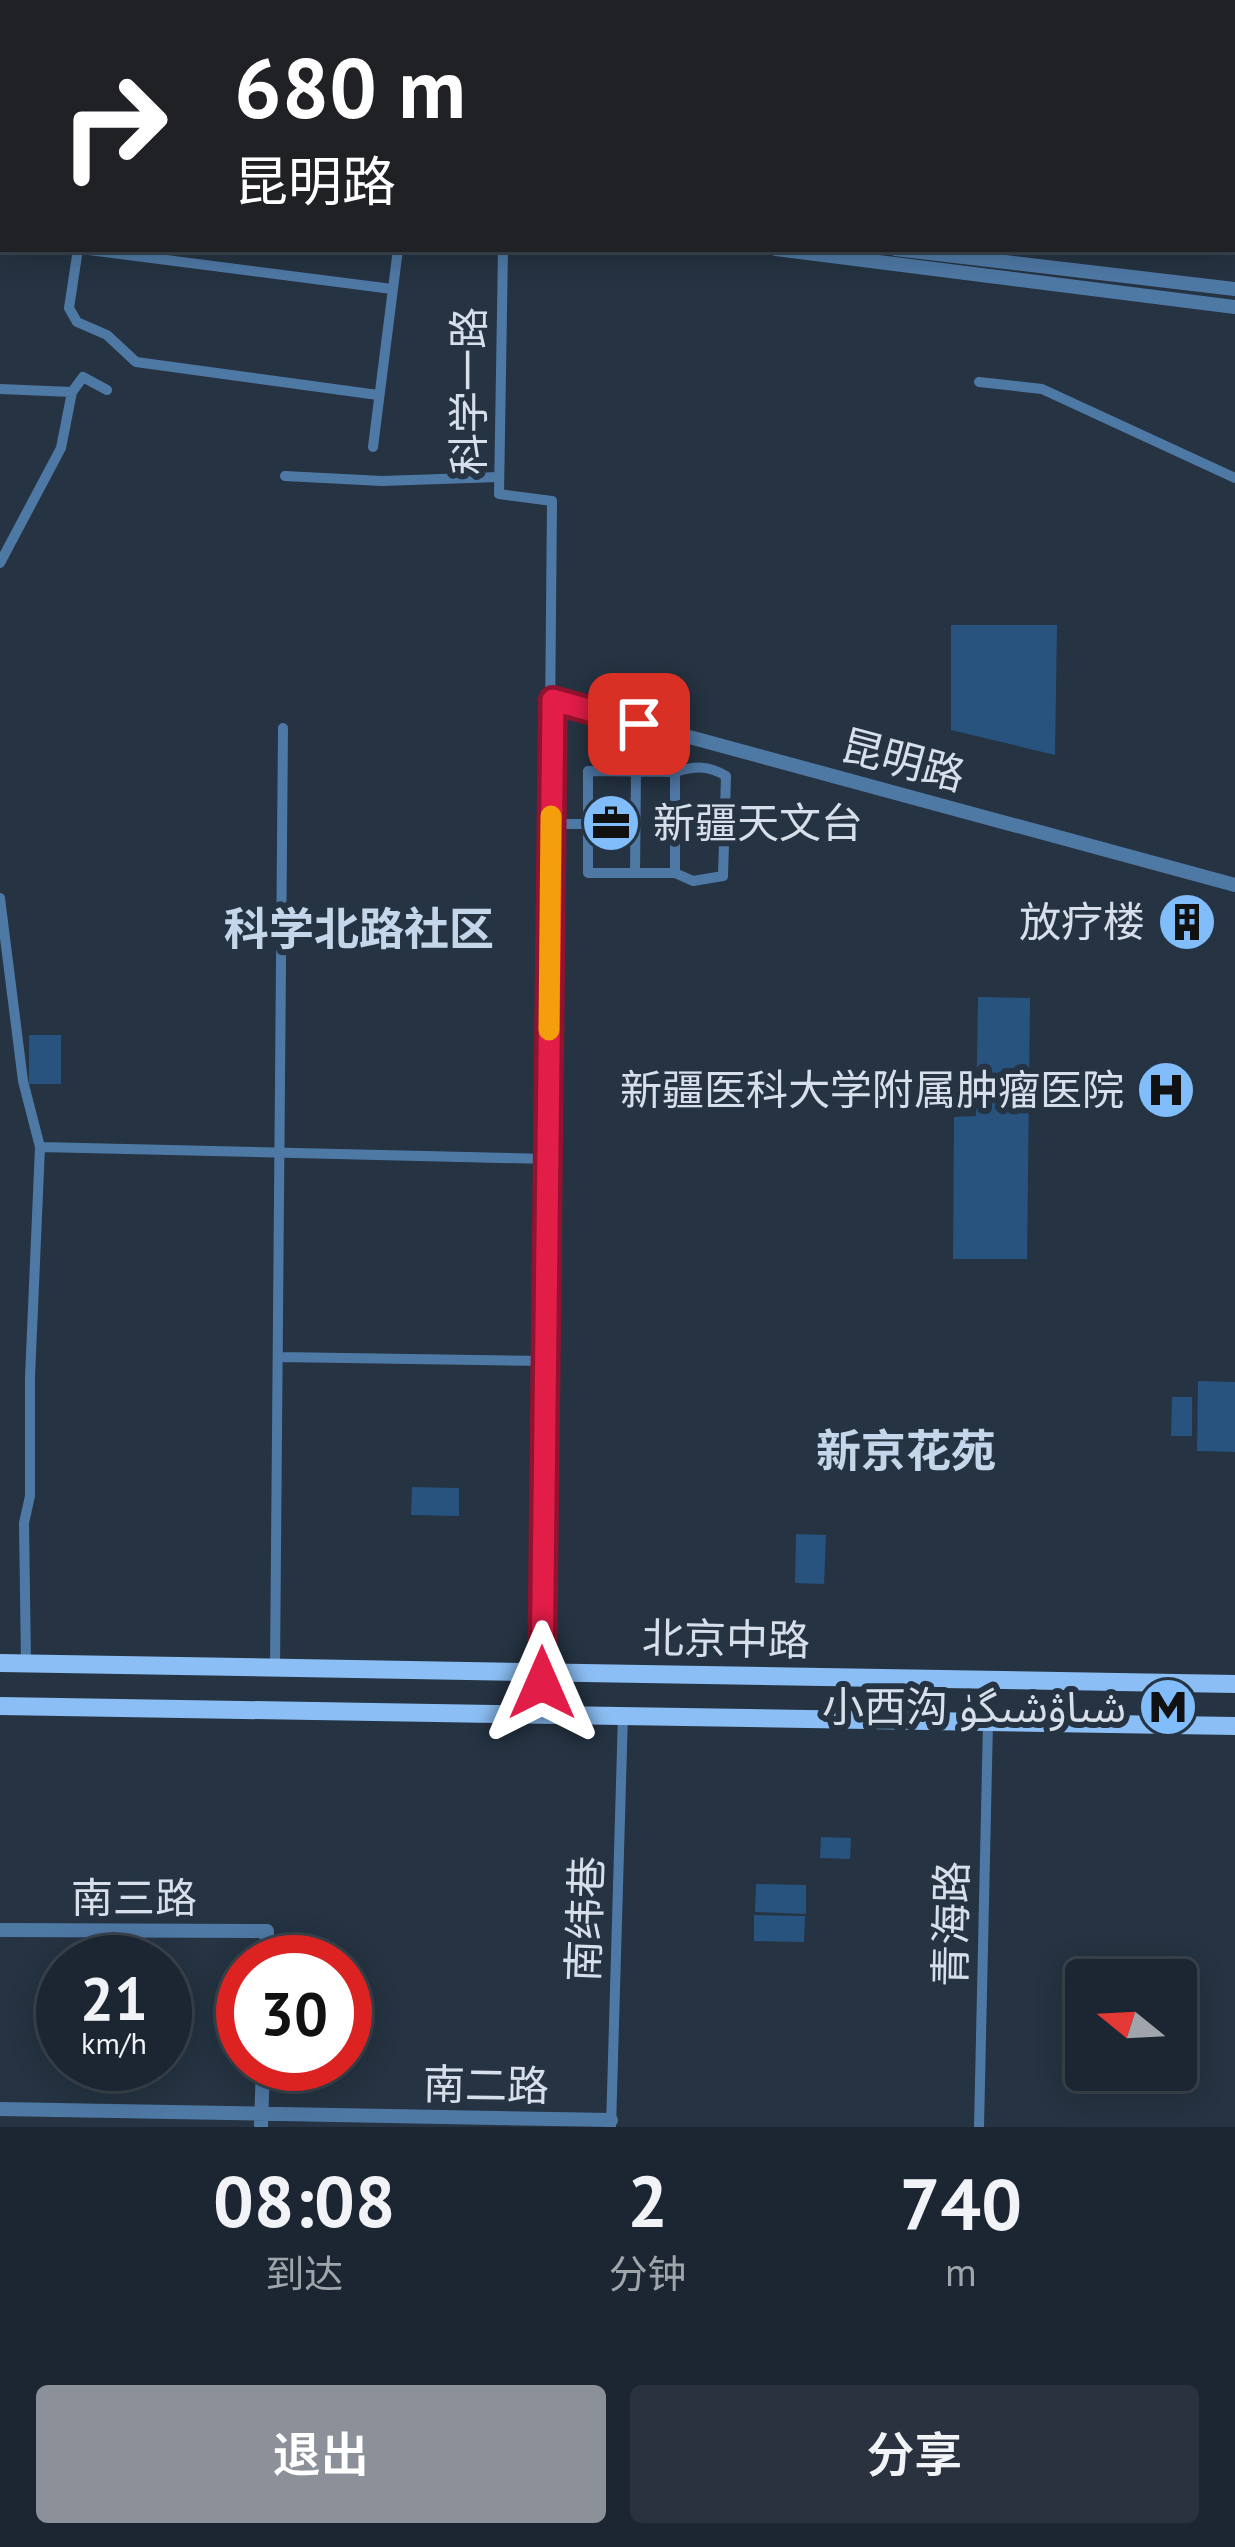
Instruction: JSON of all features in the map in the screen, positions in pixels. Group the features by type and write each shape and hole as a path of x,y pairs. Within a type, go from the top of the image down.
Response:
{"main road":[{"name":"北京中路","path":"0,1663 1235,1684"},
{"name":"北京中路","path":"0,1706 1235,1726"}],"street":[{"path":"79,252 69,308 76,322 107,335 136,362 378,395"},
{"path":"103,252 392,289"},
{"path":"373,447 398,252"},
{"name":"科学一路","path":"503,252 499,494 552,502 542,1713"},
{"path":"823,252 1235,307"},
{"path":"921,252 1235,290"},
{"path":"0,563 61,448 72,392 83,377 107,390"},
{"path":"979,382 1042,389 1235,478"},
{"path":"0,388 72,392"},
{"path":"286,476 382,482 499,477"},
{"name":"昆明路","path":"553,700 1235,885"},
{"path":"275,1668 283,728"},
{"path":"712,767 726,776 723,876 692,881 675,873 588,873 588,771 636,771 712,767"},
{"path":"635,873 636,771"},
{"path":"675,772 675,873"},
{"path":"551,824 588,824"},
{"path":"0,898 23,1081 40,1148 30,1496 24,1523 26,1663"},
{"path":"40,1148 547,1159"},
{"path":"278,1357 545,1361"},
{"name":"南纬巷","path":"615,2125 623,1714"},
{"name":"青海路","path":"979,2127 988,1721"},
{"name":"南三路","path":"0,1930 267,1931 267,1935"},
{"path":"261,2121 262,2091"},
{"name":"南二路","path":"0,2109 261,2121 615,2125"}],"shaded area":[{"path":"951,625 1057,625 1055,755 951,730"},
{"path":"978,997 1030,998 1027,1259 953,1259 954,1117 976,1116"},
{"path":"29,1035 61,1035 61,1084 29,1084"},
{"path":"1198,1381 1235,1382 1235,1452 1197,1451"},
{"path":"1172,1397 1192,1397 1192,1436 1171,1436"},
{"path":"412,1487 459,1488 459,1516 411,1515"},
{"path":"796,1534 826,1535 824,1584 795,1583"},
{"path":"821,1837 851,1838 850,1859 820,1858"},
{"path":"756,1884 806,1885 806,1914 755,1912"},
{"path":"754,1915 805,1916 804,1942 754,1941"}],"slow traffic":[{"path":"549,1030 551,816"}],"place":[{"name":"新疆天文台","path":"611,823"},
{"name":"放疗楼","path":"1187,922"},
{"name":"新疆医科大学附属肿瘤医院","path":"1166,1090"},
{"name":"小西沟 شىاۋشىگۈ","path":"1168,1707"}],"district":[{"name":"科学北路社区","path":"359,929"},
{"name":"新京花苑","path":"906,1451"}],"route":[{"path":"542,1683 553,700 639,724"}]}
